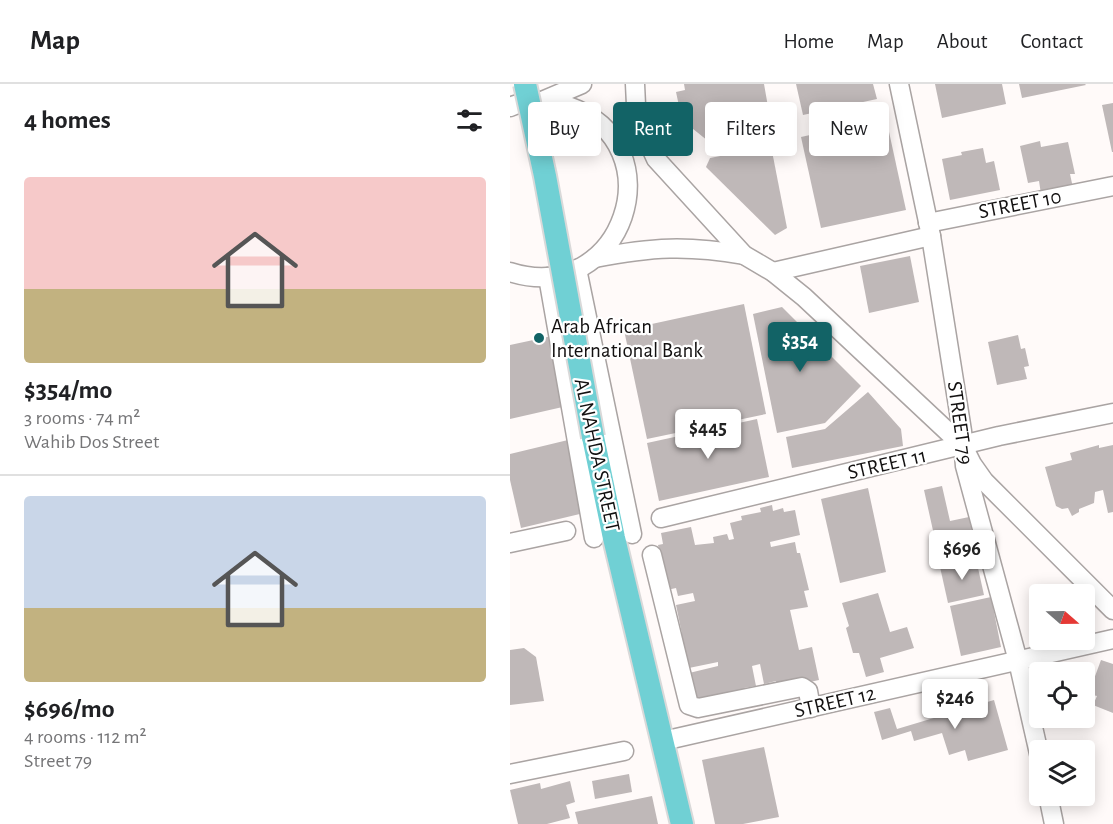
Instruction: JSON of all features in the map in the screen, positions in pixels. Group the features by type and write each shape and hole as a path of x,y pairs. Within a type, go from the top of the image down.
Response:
{"main road":[{"name":"AL NAHDA STREET","path":"525,84 545,176 614,538 682,824"}],"street":[{"path":"511,106 541,101 582,84"},
{"path":"635,84 640,124 656,159 744,255 773,272 804,297 963,446 984,481 1113,610"},
{"name":"STREET 79","path":"899,84 929,230 960,415 969,486 1018,661 1036,740"},
{"path":"510,272 530,277 548,277 577,269 595,258 615,236 626,209 628,189 626,170 620,151 610,135 596,121 579,110 541,101"},
{"name":"STREET 10","path":"773,272 929,230 1113,186"},
{"path":"595,258 632,250 669,247 707,249 744,255"},
{"path":"577,269 632,534"},
{"path":"548,277 594,538"},
{"name":"STREET 11","path":"661,518 999,436 1113,413"},
{"path":"510,543 566,531"},
{"path":"652,555 689,705 698,708 802,687 808,691 811,708"},
{"name":"STREET 12","path":"663,741 1113,639"},
{"path":"510,774 624,751"},
{"path":"1050,806 1054,824"}],"building":[{"path":"684,84 764,84 767,102 705,102 705,139 693,129 693,102 678,102 676,92 685,90"},
{"path":"796,84 873,84 877,99 863,102 809,102 809,114 803,115"},
{"path":"935,84 1002,84 1006,104 942,118"},
{"path":"1019,84 1085,84 1086,85 1022,98"},
{"path":"1113,103 1113,152 1112,152 1102,105"},
{"path":"889,132 906,210 821,228 801,137 809,135 809,156 889,156"},
{"path":"1040,141 1041,147 1068,142 1075,174 1070,174 1073,188 1041,194 1039,181 1028,183 1020,146"},
{"path":"983,148 986,163 994,161 1000,190 950,200 942,159 962,155 961,152"},
{"path":"773,156 787,228 775,235 706,167 710,158"},
{"path":"910,256 919,302 869,313 860,266"},
{"path":"744,304 766,414 647,439 624,330"},
{"path":"782,307 861,386 825,423 777,433 753,314"},
{"path":"1018,335 1021,349 1025,348 1029,366 1024,367 1027,379 997,385 988,342"},
{"path":"552,336 567,406 510,419 510,345"},
{"path":"868,392 901,429 903,446 792,468 786,437 825,429"},
{"path":"757,419 769,477 659,501 647,443"},
{"path":"568,440 584,513 521,528 510,480 510,454"},
{"path":"1099,445 1099,448 1113,445 1113,512 1108,513 1103,490 1095,492 1094,503 1079,509 1079,512 1072,516 1068,508 1062,509 1056,506 1045,467 1072,460 1070,453"},
{"path":"942,486 950,521 969,517 975,545 938,553 924,490"},
{"path":"868,488 886,572 840,583 821,499"},
{"path":"772,505 773,511 783,508 784,512 795,510 800,535 770,542 771,547 795,542 797,553 800,553 809,590 804,591 808,607 790,610 799,650 812,647 819,680 778,689 776,681 764,684 760,664 752,666 756,686 744,688 745,693 705,705 703,697 691,700 685,674 718,666 718,662 684,669 677,636 682,634 676,605 695,601 693,593 678,596 676,588 667,590 658,545 663,544 661,533 691,527 695,545 714,543 713,537 727,534 729,540 734,539 730,523 742,520 741,516 761,512 760,508"},
{"path":"976,559 984,595 948,603 940,567"},
{"path":"878,593 890,632 907,627 914,648 880,658 884,672 866,677 859,653 853,653 846,628 849,626 842,603"},
{"path":"991,597 1001,647 961,656 950,606"},
{"path":"524,648 536,657 544,701 510,705 510,650"},
{"path":"1101,660 1113,664 1113,713 1095,706 1097,696 1095,696 1095,676"},
{"path":"994,700 1008,750 968,761 965,750 949,755 942,733 914,741 911,731 882,740 874,712 890,708 897,729"},
{"path":"764,747 779,817 743,824 715,824 702,760"},
{"path":"629,774 632,792 595,799 592,781"},
{"path":"570,781 575,802 566,805 570,818 547,824 518,824 510,790 540,783 541,789"},
{"path":"652,796 658,824 578,824 575,812"}],"place":[{"name":"Arab African International Bank","path":"539,338"}]}
